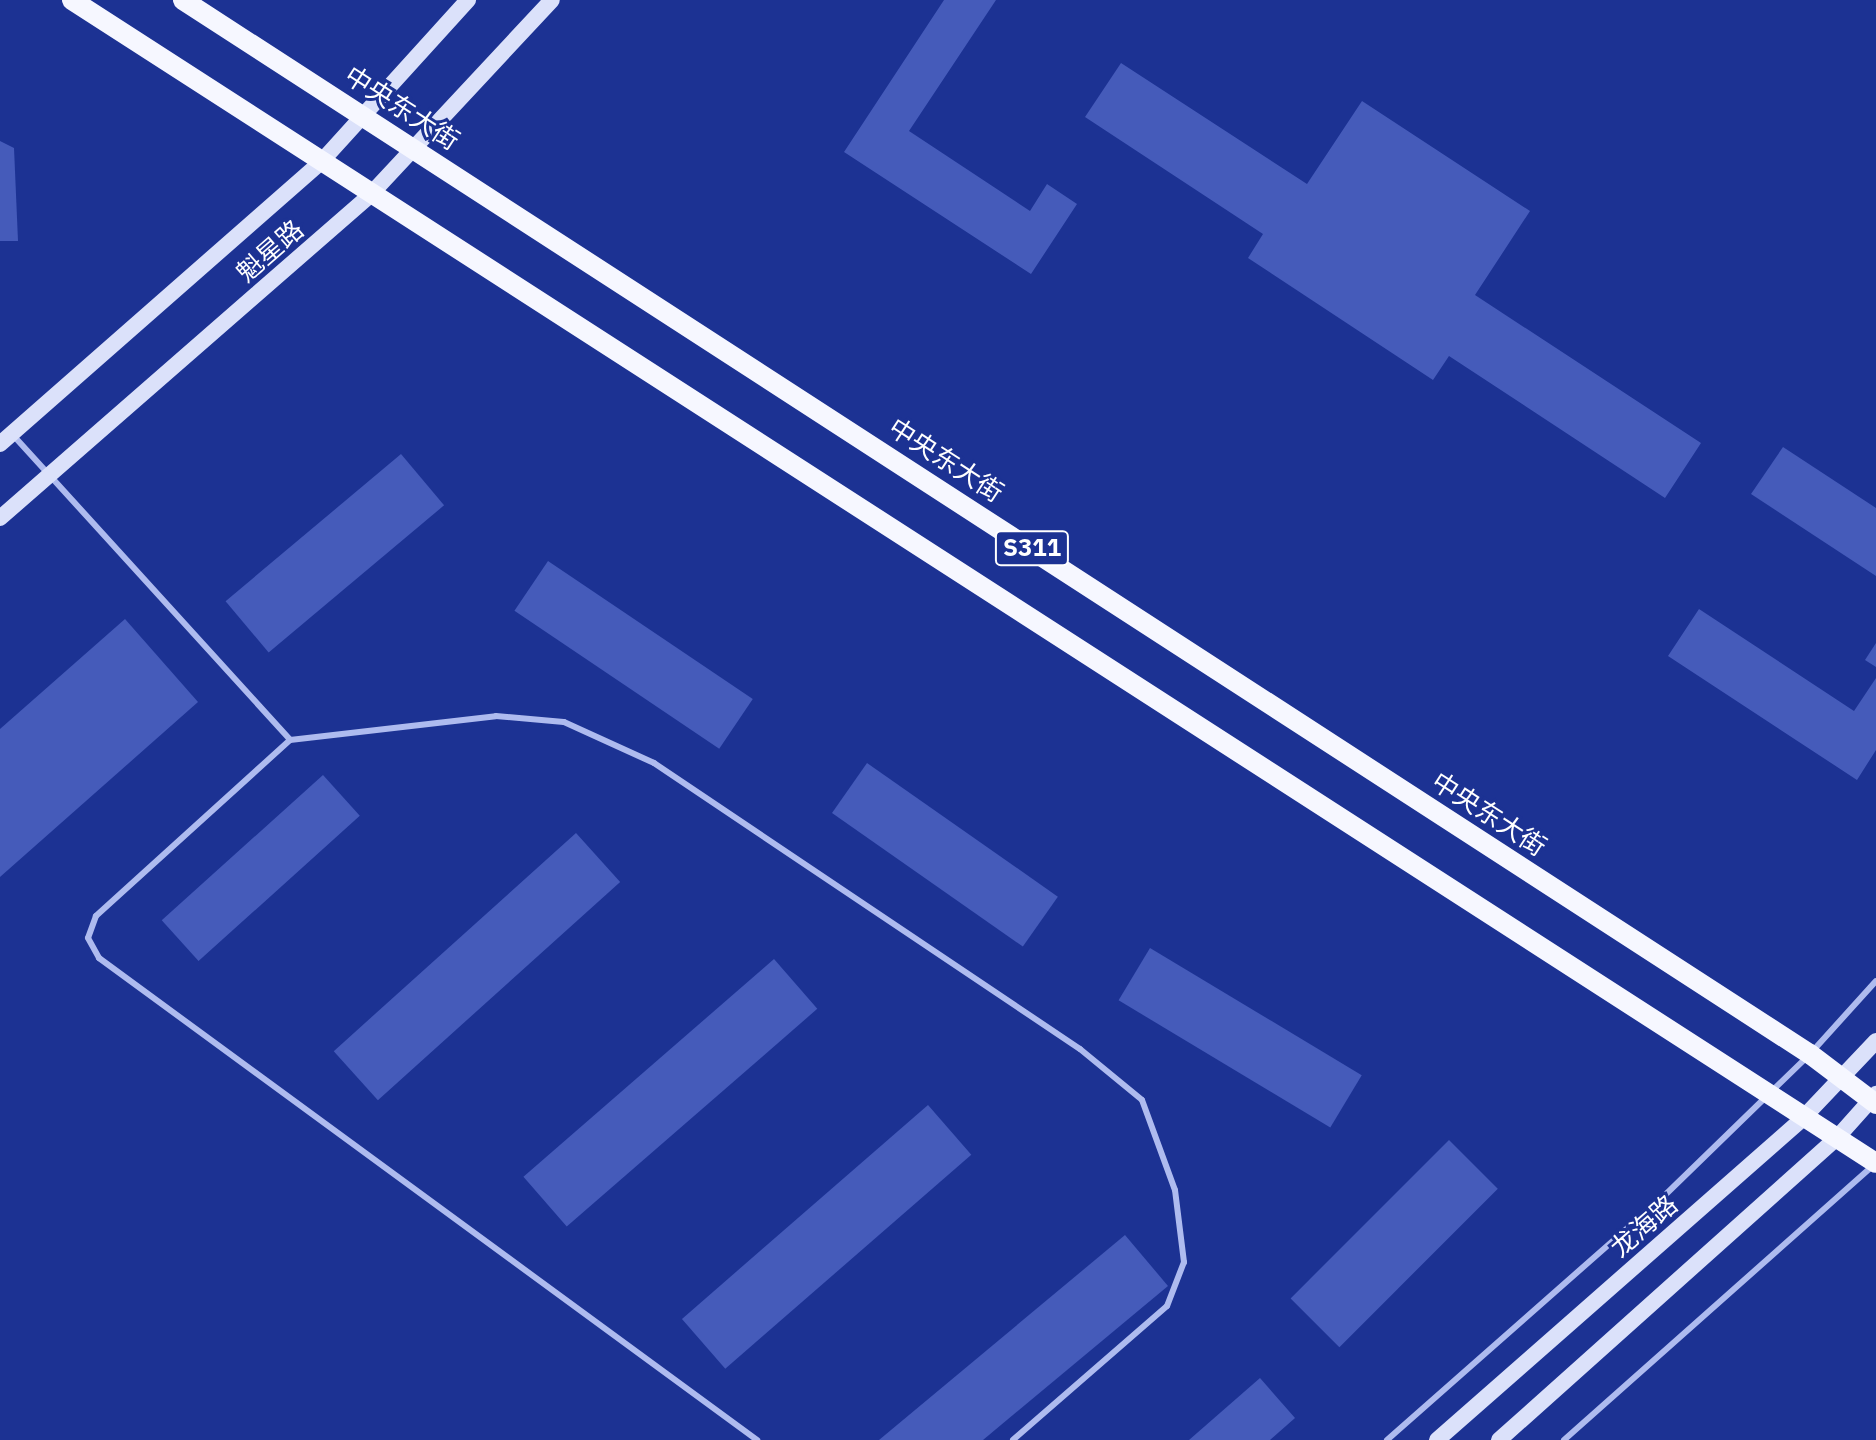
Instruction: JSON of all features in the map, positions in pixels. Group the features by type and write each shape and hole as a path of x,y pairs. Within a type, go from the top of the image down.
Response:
{"main road":[{"path":"72,0 1769,1093 1835,1140 1876,1163"},
{"name":"中央东大街","path":"183,0 418,149 1810,1054 1874,1099"}],"street":[{"name":"魁星路","path":"6,438 321,162 468,0"},
{"name":"魁星路","path":"0,518 371,194 418,149 552,0"},
{"name":"龙海路","path":"1437,1440 1803,1118 1876,1041"},
{"path":"1499,1440 1835,1140 1874,1099"}],"lane":[{"path":"6,438 49,475 290,740"},
{"path":"757,1440 99,958 88,938 96,916 290,740 496,716 564,722 654,763 1080,1049 1142,1100 1175,1190 1184,1262 1167,1306 1013,1440"},
{"path":"1387,1440 1663,1197 1810,1054 1876,981"},
{"path":"1564,1440 1876,1163"}],"building":[{"path":"944,0 996,0 909,131 1030,211 1047,184 1077,204 1031,274 844,152"},
{"path":"1121,63 1307,184 1362,101 1530,211 1475,295 1701,443 1665,498 1449,356 1433,380 1248,258 1263,234 1085,117"},
{"path":"0,141 14,148 18,241 0,241"},
{"path":"1783,447 1876,508 1876,576 1751,494"},
{"path":"401,454 444,505 269,653 226,601"},
{"path":"548,561 753,699 719,749 514,611"},
{"path":"1699,609 1854,711 1876,678 1876,750 1857,780 1668,656"},
{"path":"125,619 198,702 0,877 0,729"},
{"path":"1876,643 1876,667 1865,660"},
{"path":"867,763 1058,897 1023,947 832,813"},
{"path":"323,775 360,816 199,961 162,920"},
{"path":"576,833 620,882 378,1100 334,1051"},
{"path":"1150,948 1362,1075 1330,1128 1119,1000"},
{"path":"774,959 817,1009 567,1227 523,1177"},
{"path":"928,1105 971,1155 725,1369 682,1319"},
{"path":"1449,1140 1498,1189 1339,1347 1291,1298"},
{"path":"1125,1235 1168,1286 983,1440 879,1440"},
{"path":"1260,1378 1295,1418 1270,1440 1189,1440"}]}
